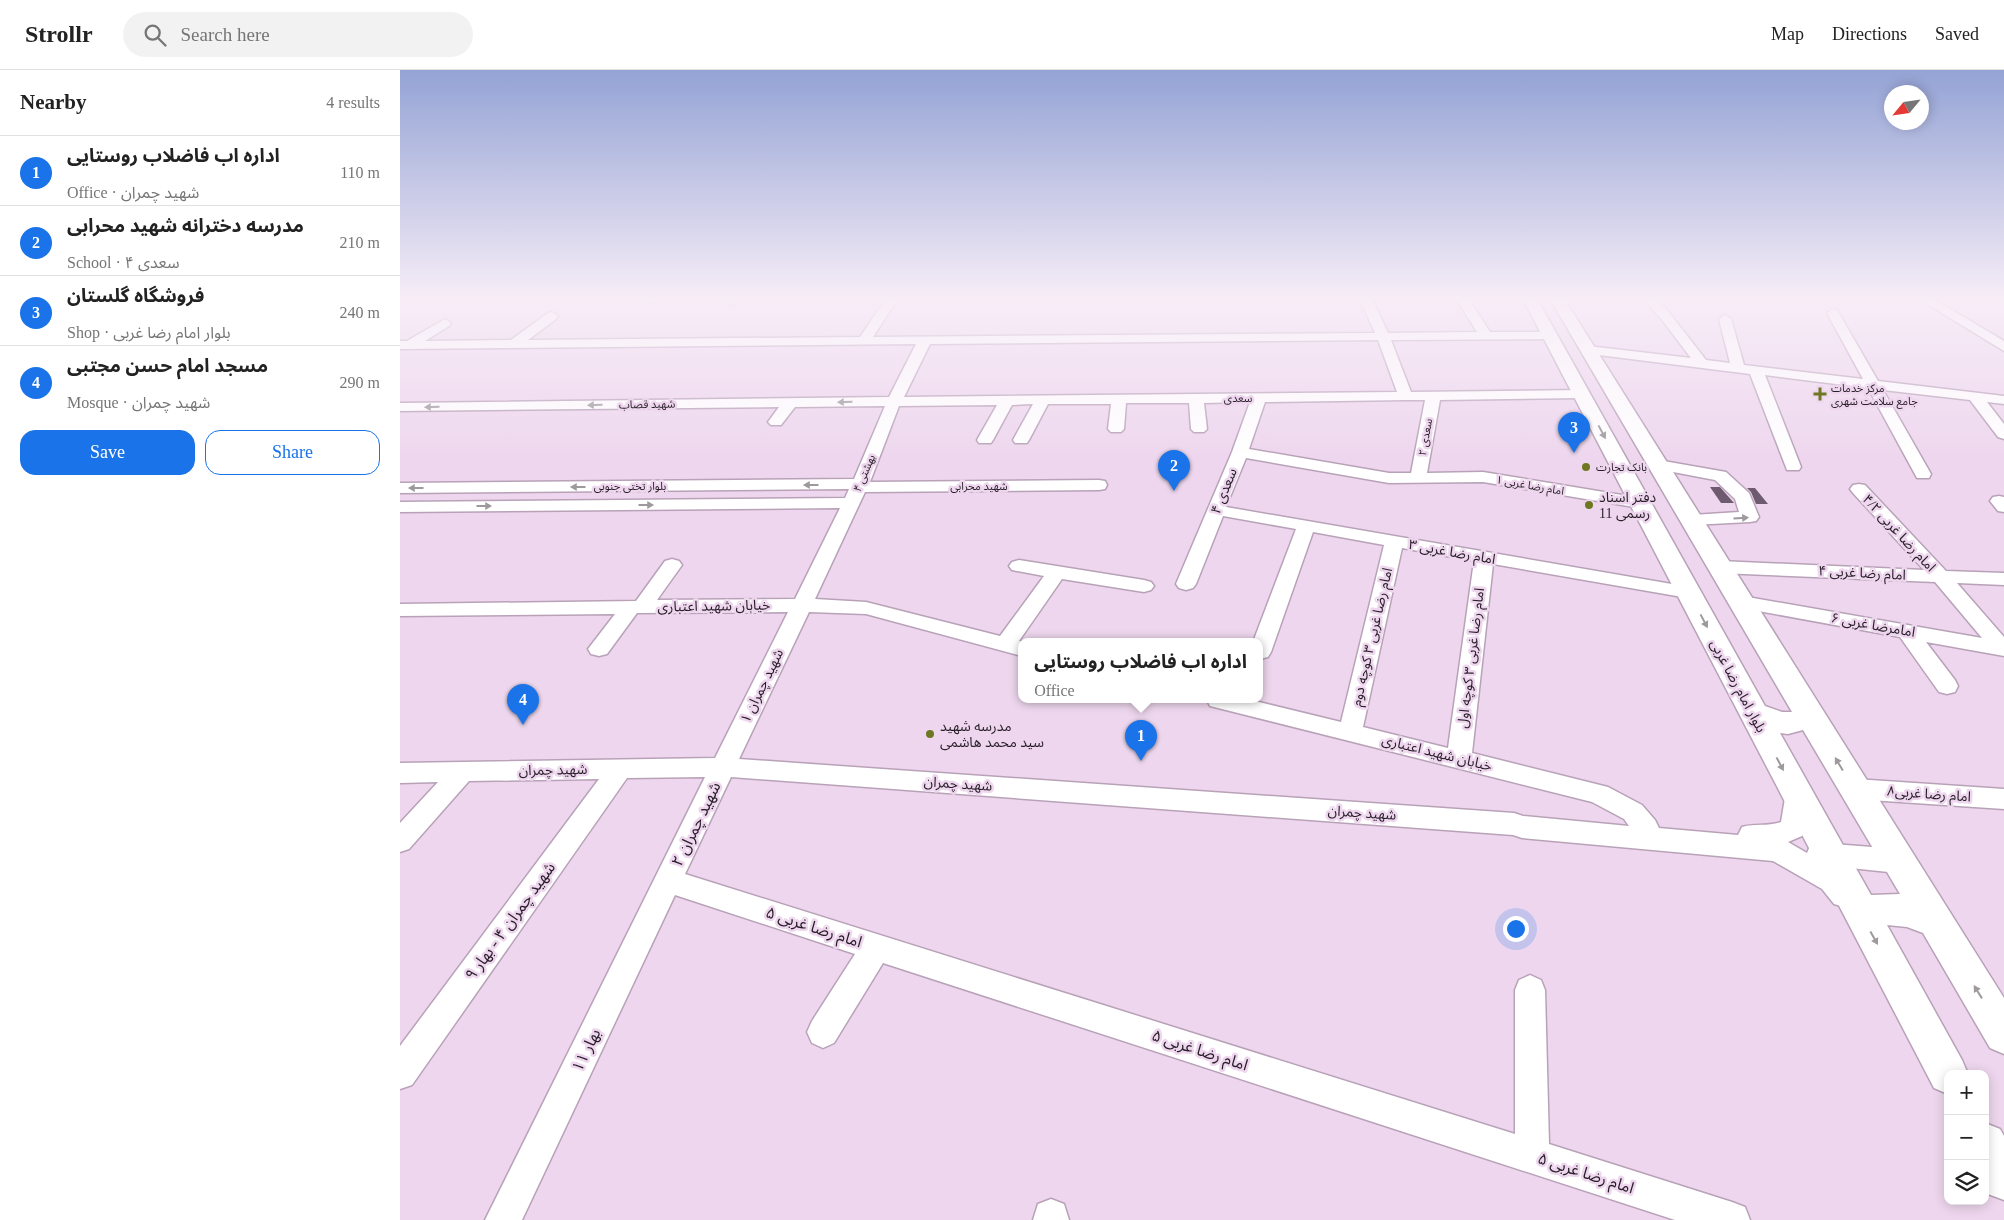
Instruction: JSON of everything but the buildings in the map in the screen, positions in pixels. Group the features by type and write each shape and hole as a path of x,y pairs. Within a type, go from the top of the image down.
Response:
{"main road":[{"name":"بلوار امام رضا غربی","path":"1558,351 1859,913 1946,1070"},
{"path":"1588,351 2004,1034"},
{"path":"1753,713 1784,724 1800,722 1810,715"},
{"path":"1859,913 1895,908 1911,911 1936,922"},
{"path":"1989,1151 2004,1178"}],"street":[{"name":"بهشتی ۴","path":"801,605 859,486 894,401 920,351"},
{"path":"1389,351 1406,396"},
{"path":"1593,351 2004,400"},
{"path":"1692,351 1702,364"},
{"path":"1733,351 1738,368"},
{"path":"1854,351 1923,474"},
{"path":"1756,370 1793,466"},
{"name":"سعدی","path":"894,401 1582,394"},
{"name":"سعدی ۲","path":"1418,479 1432,396"},
{"path":"1974,396 2004,434"},
{"path":"1196,398 1200,428"},
{"name":"سعدی ۴","path":"1186,584 1240,452 1259,398"},
{"path":"1116,429 1119,399"},
{"path":"985,440 1007,400"},
{"path":"1021,440 1043,400"},
{"name":"شهید قصاب","path":"400,407 894,401"},
{"path":"776,422 790,403"},
{"name":"امام رضا غربی ۱","path":"1240,452 1389,478 1483,477 1640,503"},
{"path":"1658,465 1720,476 1743,496 1750,517 1692,520"},
{"name":"شهید محرابی","path":"859,486 1099,485"},
{"name":"بلوار تختی جنوبی","path":"400,488 859,486"},
{"name":"امام رضا غربی ۴/۲","path":"1859,489 1940,576 2004,649"},
{"name":"بلوار تختی جنوبی","path":"400,507 851,503"},
{"name":"امام رضا غربی ۳","path":"1216,510 1688,592"},
{"path":"1263,644 1306,526"},
{"name":"امام رضا غربی ۳ کوچه دوم","path":"1350,732 1394,542"},
{"name":"امام رضا غربی ۳ کوچه اول","path":"1459,758 1484,558"},
{"path":"599,648 672,565"},
{"path":"1019,566 1144,586"},
{"name":"امام رضا غربی ۴","path":"1720,567 2004,579"},
{"path":"1019,638 1057,572"},
{"name":"امامرضا غربی ۶","path":"1742,602 2004,649"},
{"name":"خیابان شهید اعتباری","path":"400,610 801,605 866,608 1014,647"},
{"name":"شهید چمران ۱","path":"723,767 801,605"},
{"path":"1907,632 1947,686"},
{"name":"خیابان شهید اعتباری","path":"1238,703 1599,794 1634,812 1646,828"},
{"name":"شهید چمران","path":"400,773 723,767 1514,824 1522,827 1778,850 1832,881 1859,913"},
{"name":"شهید چمران ۲","path":"668,881 723,767"},
{"name":"شهید چمران ۴ - بهار ۹","path":"400,1073 621,768"},
{"path":"400,841 462,772"},
{"name":"امام رضا غربی۸","path":"1854,789 2004,799"},
{"name":"شهید چمران","path":"1514,824 1521,821 1773,837 1793,828 1798,798"},
{"path":"1778,850 1893,853"},
{"name":"امام رضا غربی ۵","path":"668,881 1732,1220"},
{"name":"بهار ۱۱","path":"503,1220 668,881"},
{"path":"823,1032 876,947"},
{"path":"1530,990 1532,1156"}],"place":[{"name":"مرکز خدمات جامع سلامت شهری","path":"1820,394"},
{"name":"فروشگاه گلستان","path":"1574,453"},
{"name":"بانک تجارت","path":"1586,467"},
{"name":"مدرسه دخترانه شهید محرابی","path":"1174,491"},
{"name":"دفتر اسناد رسمی 11","path":"1589,505"},
{"name":"مسجد امام حسن مجتبی","path":"523,725"},
{"name":"مدرسه شهید سید محمد هاشمی","path":"930,734"},
{"name":"اداره اب فاضلاب روستایی","path":"1141,761"}]}
